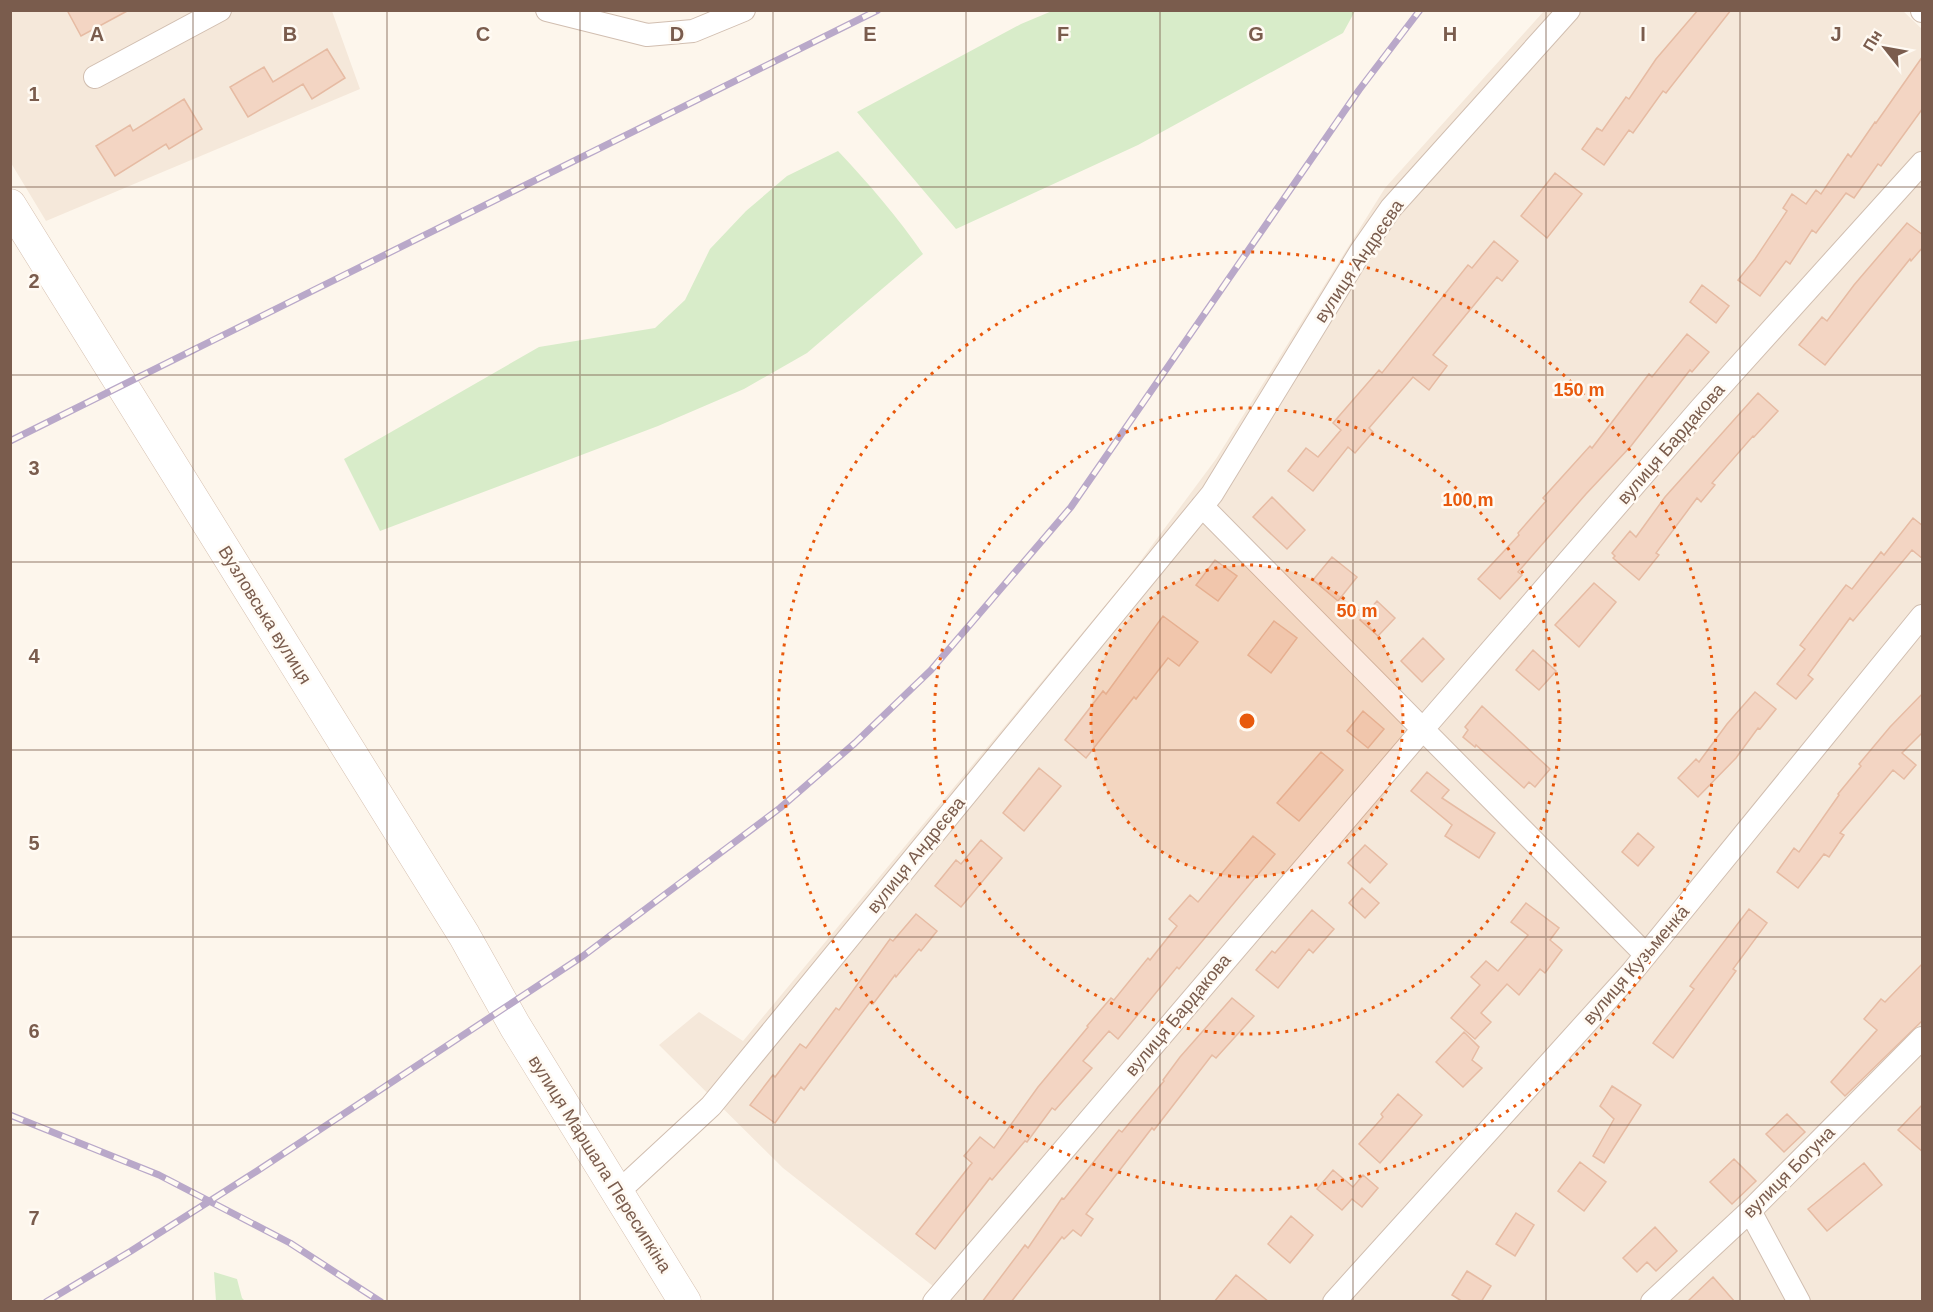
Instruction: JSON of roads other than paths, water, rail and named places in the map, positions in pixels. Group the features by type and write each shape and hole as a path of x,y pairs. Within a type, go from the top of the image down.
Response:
{"main road":[{"name":"Вузловська вулиця","path":"10,205 19,226 464,934 515,1026"},
{"name":"вулиця Маршала Пересипкіна","path":"515,1026 685,1302"}],"street":[{"path":"95,77 220,10"},
{"path":"547,10 647,35 693,31 744,10"},
{"name":"вулиця Андрєєва","path":"617,1193 711,1106 1212,494 1361,251 1391,208 1569,10"},
{"name":"вулиця Бардакова","path":"934,1302 1423,729 1701,408 1923,163"},
{"path":"1202,506 1646,955"},
{"name":"вулиця Кузьменка","path":"1334,1302 1646,955 1923,616"},
{"name":"вулиця Богуна","path":"1652,1302 1750,1211 1923,1038"},
{"path":"1750,1211 1799,1302"}],"railway":[{"path":"10,441 878,10"},
{"path":"46,1302 257,1171 583,956 780,808 855,743 931,670 1071,507 1359,90 1420,10"},
{"path":"10,1115 159,1175 290,1243 381,1302"}]}
